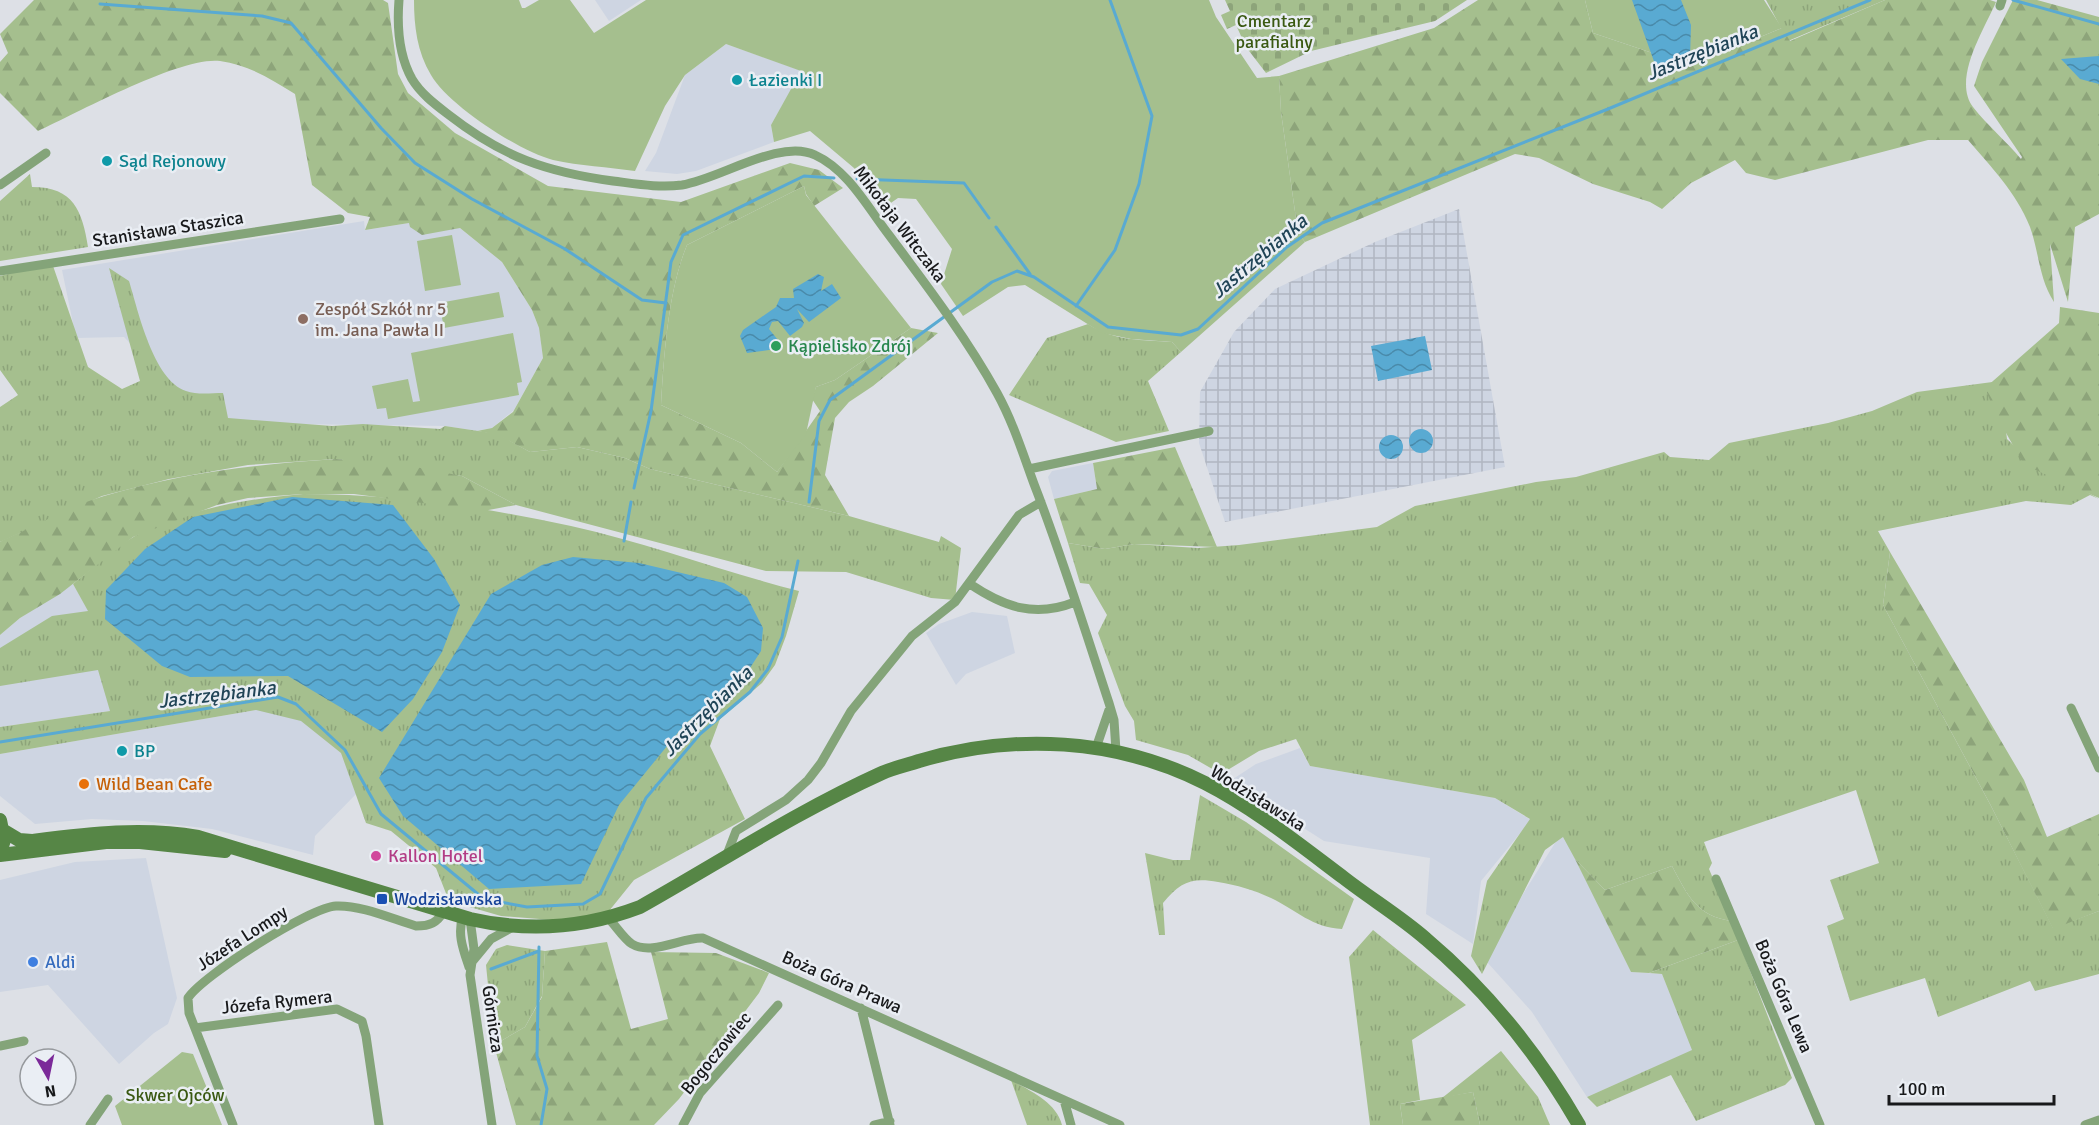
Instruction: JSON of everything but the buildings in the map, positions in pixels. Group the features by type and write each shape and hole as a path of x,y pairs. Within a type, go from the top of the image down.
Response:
{"main road":[{"name":"Wodzisławska","path":"2,826 19,840 32,841 120,830 176,833 198,837 466,917 514,926 555,927 609,919 640,907 884,772 967,749 1024,743 1096,748 1140,758 1203,782 1243,805 1424,937 1466,975 1509,1021 1548,1072 1579,1125"},
{"path":"0,854 2,826"},
{"name":"Wodzisławska","path":"0,854 106,842 140,842 242,852"}],"street":[{"name":"Mikołaja Witczaka","path":"399,0 397,18 401,47 412,79 431,101 497,147 529,164 559,173 664,186 695,182 774,154 809,152 829,162 847,179 953,323 997,394 1029,469"},
{"path":"0,185 46,153"},
{"name":"Stanisława Staszica","path":"0,271 340,219"},
{"path":"1116,752 1114,720 1029,469 1209,431"},
{"path":"725,859 736,831 786,800 808,780 821,763 851,711 912,636 955,602 1018,515 1041,502"},
{"path":"970,584 1017,609 1042,610 1075,602"},
{"path":"2072,708 2099,768"},
{"path":"1096,748 1109,710"},
{"name":"Boża Góra Lewa","path":"1716,879 1820,1125"},
{"name":"Józefa Lompy","path":"233,1125 189,1013 188,998 193,989 239,957 317,910 333,906 348,906 417,926 427,926 439,920 444,911"},
{"name":"Górnicza","path":"466,917 474,949 469,966 492,1125"},
{"name":"Boża Góra Prawa","path":"609,919 633,945 653,948 691,937 703,938 1120,1125"},
{"path":"469,966 490,939 514,926"},
{"name":"Bogoczowiec","path":"683,1125 700,1093 778,1005"},
{"path":"861,1008 890,1123 874,1125"},
{"name":"Józefa Rymera","path":"195,1028 337,1009 349,1013 362,1021 366,1035 379,1125"},
{"path":"0,1046 24,1041"},
{"path":"90,1125 108,1099"},
{"path":"1064,1101 1071,1125"},
{"path":"2085,1125 2099,1120"}],"shaded area":[{"path":"595,0 641,0 609,21"},
{"path":"726,44 802,71 771,125 774,142 696,171 677,174 645,171 656,153 685,75"},
{"path":"1459,209 1505,467 1225,522 1199,443 1200,392 1234,332 1275,289 1375,242"},
{"name":"Zespół Szkół nr 5 im. Jana Pawła II","path":"364,221 365,230 409,223 460,228 502,262 532,310 539,328 543,358 514,410 492,428 477,431 445,426 207,423 124,337 76,338 62,270"},
{"path":"1093,463 1097,489 1054,499 1048,477 1052,471"},
{"path":"73,584 145,706 0,727 0,635 20,618"},
{"path":"972,612 1007,616 1015,653 966,674 956,685 926,633 939,624"},
{"path":"273,707 285,708 336,742 360,790 315,836 313,855 212,829 143,821 92,819 35,824 0,796 0,754"},
{"path":"1300,748 1310,766 1495,798 1531,820 1481,881 1473,944 1426,914 1430,858 1324,841 1230,781 1256,764"},
{"path":"1564,836 1631,972 1662,974 1693,1050 1587,1097 1532,1012 1487,962 1510,915 1555,843"},
{"path":"146,858 177,998 168,1024 154,1033 119,1064 48,985 0,992 0,880 75,862"}],"green space":[{"path":"34,0 383,0 388,3 398,74 408,93 455,133 548,186 681,202 790,163 819,170 843,188 814,206 804,186 687,245 671,303 661,405 741,443 777,472 820,411 812,399 816,387 835,380 911,328 938,333 873,386 849,402 835,418 825,475 849,516 650,469 625,458 577,447 530,452 498,435 477,431 492,428 513,412 543,358 539,328 532,310 502,262 460,228 422,235 410,227 409,223 365,230 370,217 348,213 312,185 295,94 250,69 231,63 203,62 181,67 129,87 38,131 0,93 0,62 8,53 0,34"},
{"path":"414,0 519,0 522,8 525,8 539,0 570,0 594,33 646,0 1209,0 1216,17 1257,78 1279,76 1281,112 1298,233 1305,242 1181,352 1172,342 1131,339 1102,333 1025,285 1008,287 963,316 941,284 952,249 916,199 898,198 885,207 854,168 810,131 774,142 771,125 801,71 726,44 685,75 665,106 635,171 563,162 539,155 504,137 469,113 440,87 426,66 419,48"},
{"name":"Cmentarz parafialny","path":"1225,0 1467,0 1435,21 1311,51 1266,73 1246,47 1236,25 1227,29 1221,15 1230,11"},
{"path":"1478,0 1585,0 1593,33 1691,66 1782,28 1790,41 1885,0 1990,0 1996,2 1972,54 1966,83 1967,96 1978,114 2021,159 2022,157 1974,86 1982,62 2013,0 2037,0 2099,17 2099,214 2075,227 2068,302 2050,244 2054,302 2045,284 2030,227 2018,202 1968,140 1928,140 1775,180 1746,173 1735,160 1691,183 1662,209 1650,202 1593,184 1539,158 1515,154 1305,242 1298,233 1281,112 1279,76 1434,28"},
{"path":"1585,0 1764,0 1782,28 1691,66 1593,33"},
{"path":"1766,0 1885,0 1788,41"},
{"path":"30,174 32,187 58,191 74,204 83,222 88,247 0,261 0,201"},
{"name":"Kąpielisko Zdrój","path":"804,186 806,195 911,328 835,380 816,387 806,434 777,472 741,443 661,405 666,345 675,282 687,245"},
{"path":"452,235 461,285 425,291 417,241"},
{"path":"52,263 88,367 122,389 140,381 109,268 129,281 148,343 164,373 174,384 186,391 223,393 228,418 332,426 363,424 440,429 445,426 498,434 530,452 577,447 625,458 650,469 849,516 939,542 941,536 961,548 955,600 931,598 846,572 766,571 516,505 462,476 336,459 248,465 169,479 102,496 0,542 0,407 18,395 0,370 0,276"},
{"path":"499,292 504,317 444,328 439,303"},
{"path":"2060,307 2099,313 2099,498 2024,465 1996,415 1985,388 2059,323"},
{"path":"1088,324 1118,337 1172,342 1181,352 1148,381 1169,431 1116,442 1009,395 1047,338"},
{"path":"513,333 522,382 517,383 519,395 388,419 386,408 377,409 372,386 408,379 413,402 420,401 411,353"},
{"path":"2000,381 2007,439 2027,458 2099,499 2090,495 2071,505 2026,501 1878,531 1890,552 1883,605 1990,804 2053,928 2099,911 2099,974 2035,991 2030,981 1938,1017 1925,978 1850,1001 1827,926 1844,919 1830,880 1879,863 1856,790 1704,842 1712,863 1709,869 1731,921 1701,909 1688,894 1672,866 1605,890 1575,859 1563,837 1545,850 1482,974 1471,956 1487,881 1530,819 1495,798 1310,766 1296,739 1259,751 1221,774 1188,755 1136,740 1134,721 1125,706 1098,633 1107,615 1089,584 1080,583 1068,543 1105,549 1134,544 1198,548 1377,527 1415,506 1536,482 1576,477 1664,452 1670,457 1709,460 1729,443 1828,423 1872,411 1917,392"},
{"path":"1175,447 1217,547 1134,544 1105,549 1068,543 1054,499 1097,489 1093,463"},
{"path":"336,459 400,464 462,476 516,505 483,511 354,494 303,494 248,498 217,505 133,537 60,594 20,618 0,635 0,542 3,540 79,505 161,481 219,471"},
{"path":"303,494 404,499 538,519 628,541 799,591 775,665 762,683 720,719 710,746 745,819 634,880 609,911 565,921 501,916 449,901 436,868 391,831 366,823 341,753 301,721 256,710 0,754 0,727 110,711 98,670 0,686 0,648 52,616 88,611 73,584 119,546 135,536 175,519 238,502"},
{"path":"1890,552 2024,780 2047,837 2099,814 2099,911 2053,929 1990,804 1883,605"},
{"path":"1200,795 1246,822 1354,899 1342,929 1313,922 1252,890 1201,880 1181,886 1163,903 1165,935 1159,935 1145,853 1173,860 1190,860"},
{"path":"1575,859 1605,890 1672,866 1694,902 1709,914 1731,921 1738,940 1649,973 1631,972"},
{"path":"1373,930 1466,1005 1412,1040 1420,1100 1400,1104 1403,1125 1370,1125 1349,957"},
{"path":"1738,940 1792,1078 1785,1085 1696,1121 1671,1075 1597,1107 1587,1097 1692,1050 1662,974 1649,973"},
{"path":"607,942 631,1029 668,1019 651,952 716,953 769,973 759,993 679,1099 654,1125 516,1125 494,1045 525,1027 542,997 545,951"},
{"path":"507,945 545,951 542,996 525,1027 494,1045 486,965 496,949"},
{"path":"1501,1051 1538,1097 1550,1125 1480,1125 1473,1092 1442,1098"},
{"name":"Skwer Ojców","path":"182,1052 193,1054 222,1125 122,1125 115,1106"},
{"path":"1011,1080 1048,1104 1059,1117 1062,1125 1027,1125"},
{"path":"1473,1092 1480,1125 1403,1125 1400,1104"}],"water":[{"path":"1632,0 1681,0 1691,25 1690,58 1656,67"},
{"path":"2099,56 2099,84 2080,79 2061,59"},
{"path":"818,274 824,277 821,291 832,284 841,298 809,322 797,309 804,323 790,336 778,321 772,322 769,329 778,340 776,349 747,353 740,336 743,330 776,307 780,298 794,298 793,289"},
{"path":"1425,336 1432,370 1378,381 1371,346"},
{"path":"1421,429 1429,433 1433,441 1429,449 1421,453 1413,449 1409,441 1413,433"},
{"path":"1391,435 1399,439 1403,447 1399,455 1391,459 1383,455 1379,447 1383,439"},
{"path":"292,497 393,505 434,559 460,605 442,652 413,699 382,732 288,676 190,677 162,666 105,619 106,590 145,549 193,517"},
{"path":"573,557 639,563 724,583 747,597 763,628 761,651 748,671 685,724 619,805 581,884 489,889 403,816 379,778 491,594 542,565"}],"waterway":[{"path":"1076,306 1115,250 1139,184 1152,116 1110,0"},
{"name":"Jastrzębianka","path":"809,502 819,421 830,400 992,282 1017,271 1034,277 1108,327 1181,335 1198,329 1287,247 1322,223 1608,109 1870,0"},
{"name":"Jastrzębianka","path":"2013,0 2099,24"},
{"path":"100,4 262,16 291,23 381,128 415,163 472,199 565,249 642,300 666,303"},
{"path":"634,488 651,411 671,262 683,235 804,176 834,178"},
{"path":"857,179 964,183 989,218"},
{"path":"996,227 1030,274"},
{"path":"624,541 631,502"},
{"name":"Jastrzębianka","path":"0,742 278,697 296,704 345,750 381,814 484,899 527,907 583,904 600,894 646,798 700,734 750,692 768,669 782,637 798,561"},
{"path":"539,947 537,1056 547,1089 541,1125"},
{"path":"491,969 539,951"}],"place":[{"name":"Łazienki I","path":"737,80"},
{"name":"Sąd Rejonowy","path":"107,161"},
{"name":"Zespół Szkół nr 5 im. Jana Pawła II","path":"303,319"},
{"name":"Kąpielisko Zdrój","path":"776,346"},
{"name":"BP","path":"122,751"},
{"name":"Wild Bean Cafe","path":"84,784"},
{"name":"Kallon Hotel","path":"376,856"},
{"name":"Wodzisławska","path":"382,899"},
{"name":"Aldi","path":"33,962"}]}
